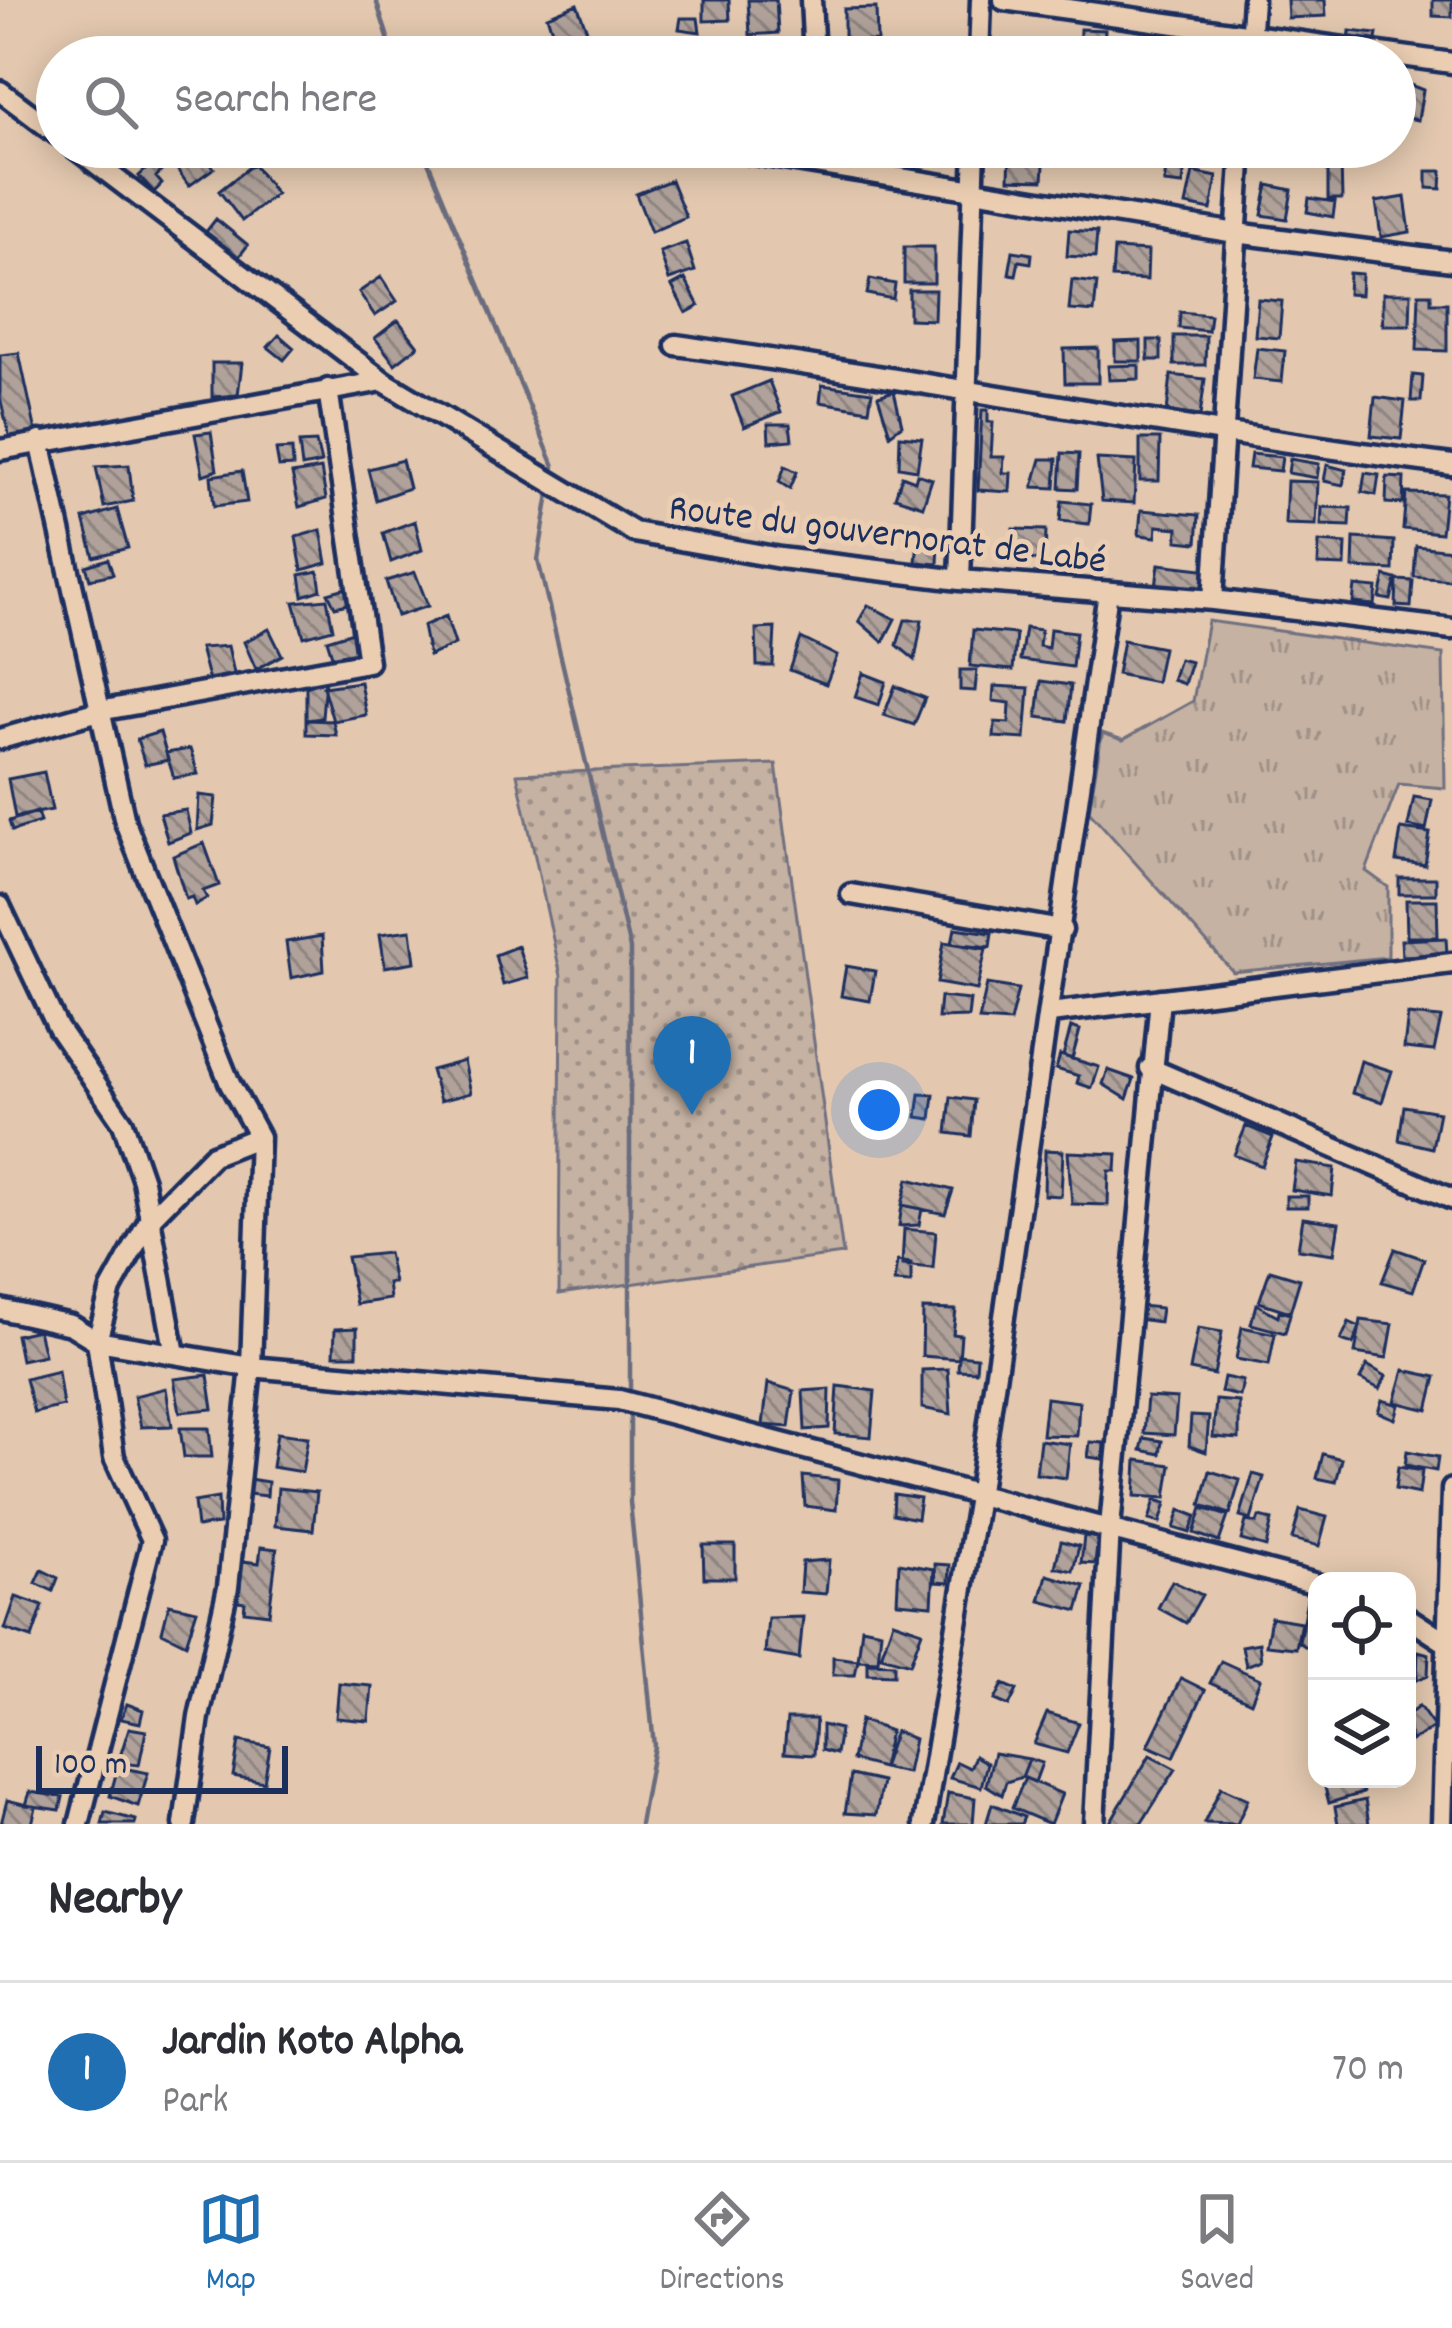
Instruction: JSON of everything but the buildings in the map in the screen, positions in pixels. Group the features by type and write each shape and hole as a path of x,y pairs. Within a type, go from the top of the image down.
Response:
{"street":[{"path":"812,0 813,36"},
{"path":"980,36 981,0"},
{"path":"1004,0 1264,36"},
{"path":"1250,34 1252,0"},
{"path":"1416,57 1452,62"},
{"path":"0,91 36,118"},
{"name":"Route du gouvernorat de Labé","path":"102,168 383,381 634,532 780,558 960,580 1213,600 1452,629"},
{"path":"877,168 1236,233 1452,261"},
{"path":"960,580 975,168"},
{"path":"1213,600 1241,168"},
{"path":"676,345 967,387 1224,436 1452,465"},
{"path":"0,450 383,381"},
{"path":"0,739 99,711 368,662 328,389"},
{"path":"40,441 125,822 230,1084 259,1137 251,1367 229,1587 199,1717 184,1824"},
{"path":"924,1824 979,1491 1108,592"},
{"path":"851,894 1062,930"},
{"path":"0,906 8,946 123,1123 149,1220 175,1354"},
{"path":"1050,1013 1452,963"},
{"path":"1094,1824 1110,1527 1160,999"},
{"path":"1150,1068 1452,1199"},
{"path":"79,1824 152,1540 114,1457 97,1341 111,1289 149,1220 213,1155 259,1137"},
{"path":"0,1309 71,1325 97,1341 251,1367 615,1400 979,1491 1308,1582"},
{"path":"1442,1824 1452,1489"},
{"path":"1416,1623 1448,1643"}],"green space":[{"path":"1208,621 1443,654 1445,788 1399,784 1366,871 1388,887 1388,957 1233,972 1089,811 1102,733 1123,740 1193,701"},
{"path":"776,764 843,1254 559,1294 561,976 517,774"}],"waterway":[{"path":"376,0 387,36"},
{"path":"431,168 554,466 552,477"},
{"path":"550,488 538,560 630,949 630,1395"},
{"path":"630,1406 630,1502 654,1746 640,1824"}],"place":[{"name":"Jardin Koto Alpha","path":"692,1115"}]}
